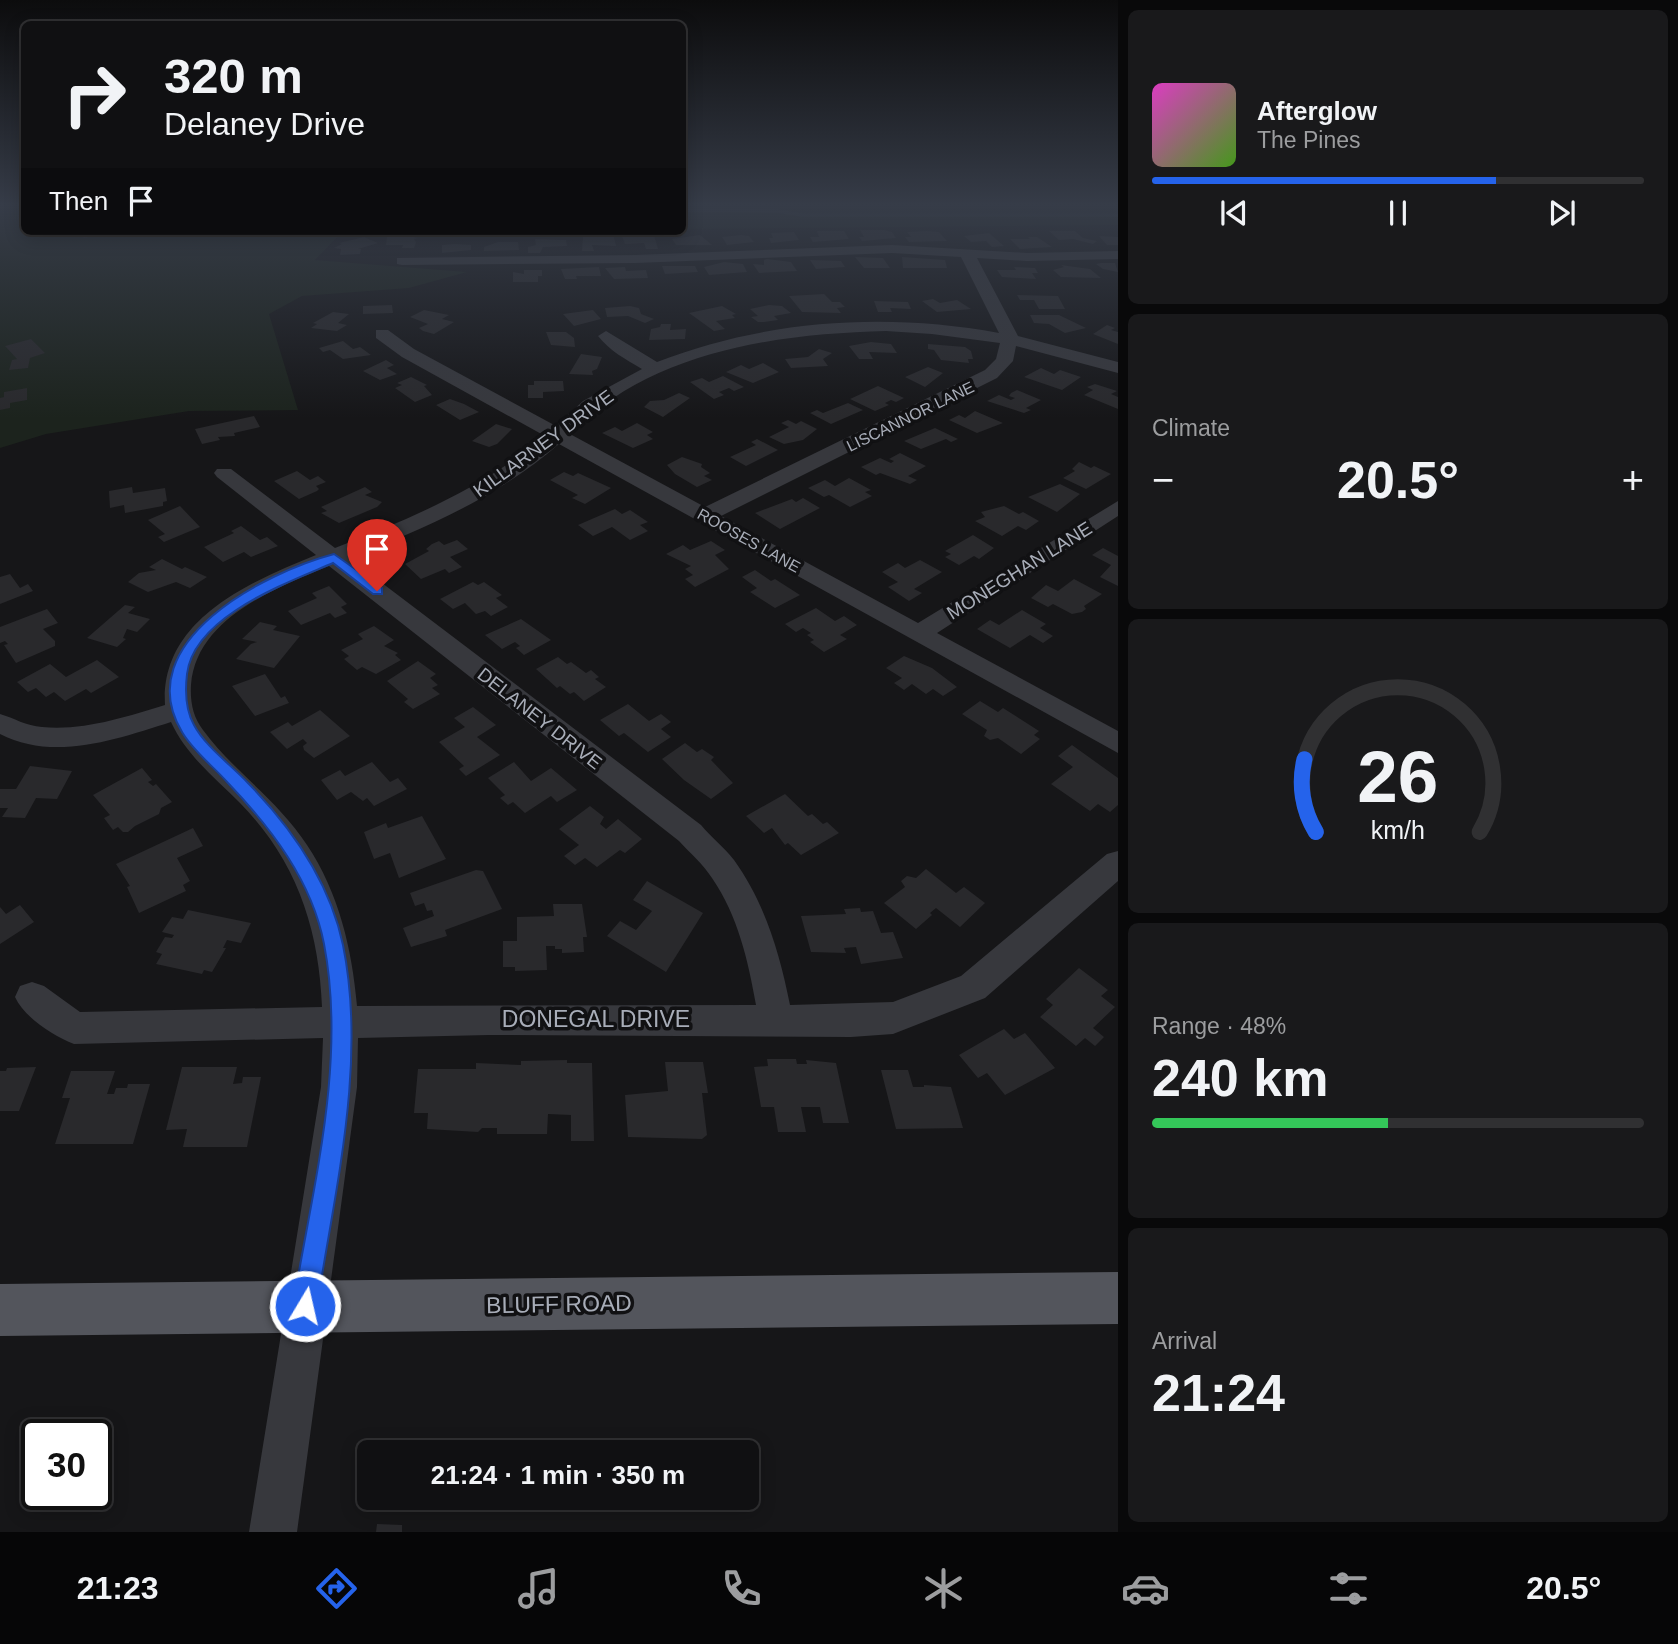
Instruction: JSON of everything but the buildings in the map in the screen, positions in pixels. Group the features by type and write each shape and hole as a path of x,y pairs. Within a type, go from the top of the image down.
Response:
{"main road":[{"name":"BLUFF ROAD","path":"0,1310 1118,1298"}],"street":[{"path":"978,275 1010,337"},
{"name":"KILLARNEY DRIVE","path":"179,710 180,671 197,638 215,618 259,590 456,504 498,479 558,435 572,419 593,403 656,369 743,341 836,327 912,326 1010,337 1118,368"},
{"name":"ROOSES LANE","path":"382,334 408,353 1118,743"},
{"path":"606,336 622,351 656,369"},
{"name":"LISCANNOR LANE","path":"705,515 972,386 991,374 1004,361 1010,337"},
{"name":"DELANEY DRIVE","path":"224,473 690,833 708,851 739,893 758,933 776,1020"},
{"name":"MONEGHAN LANE","path":"919,634 1118,507"},
{"path":"0,723 36,736 72,737 121,729 179,710 189,731 263,809 308,872 333,943 341,1020 339,1087 273,1532"},
{"name":"DONEGAL DRIVE","path":"32,997 74,1028 341,1020 893,1018 955,996 1001,967 1118,863"}],"shaded area":[{"path":"0,275 454,275 409,288 302,296 269,314 298,410 189,411 46,434 0,448"}],"route":[{"path":"305,1306 339,1087 341,1020 333,943 308,872 263,809 189,731 179,710 180,671 197,638 215,618 259,590 334,558 377,591"}]}
